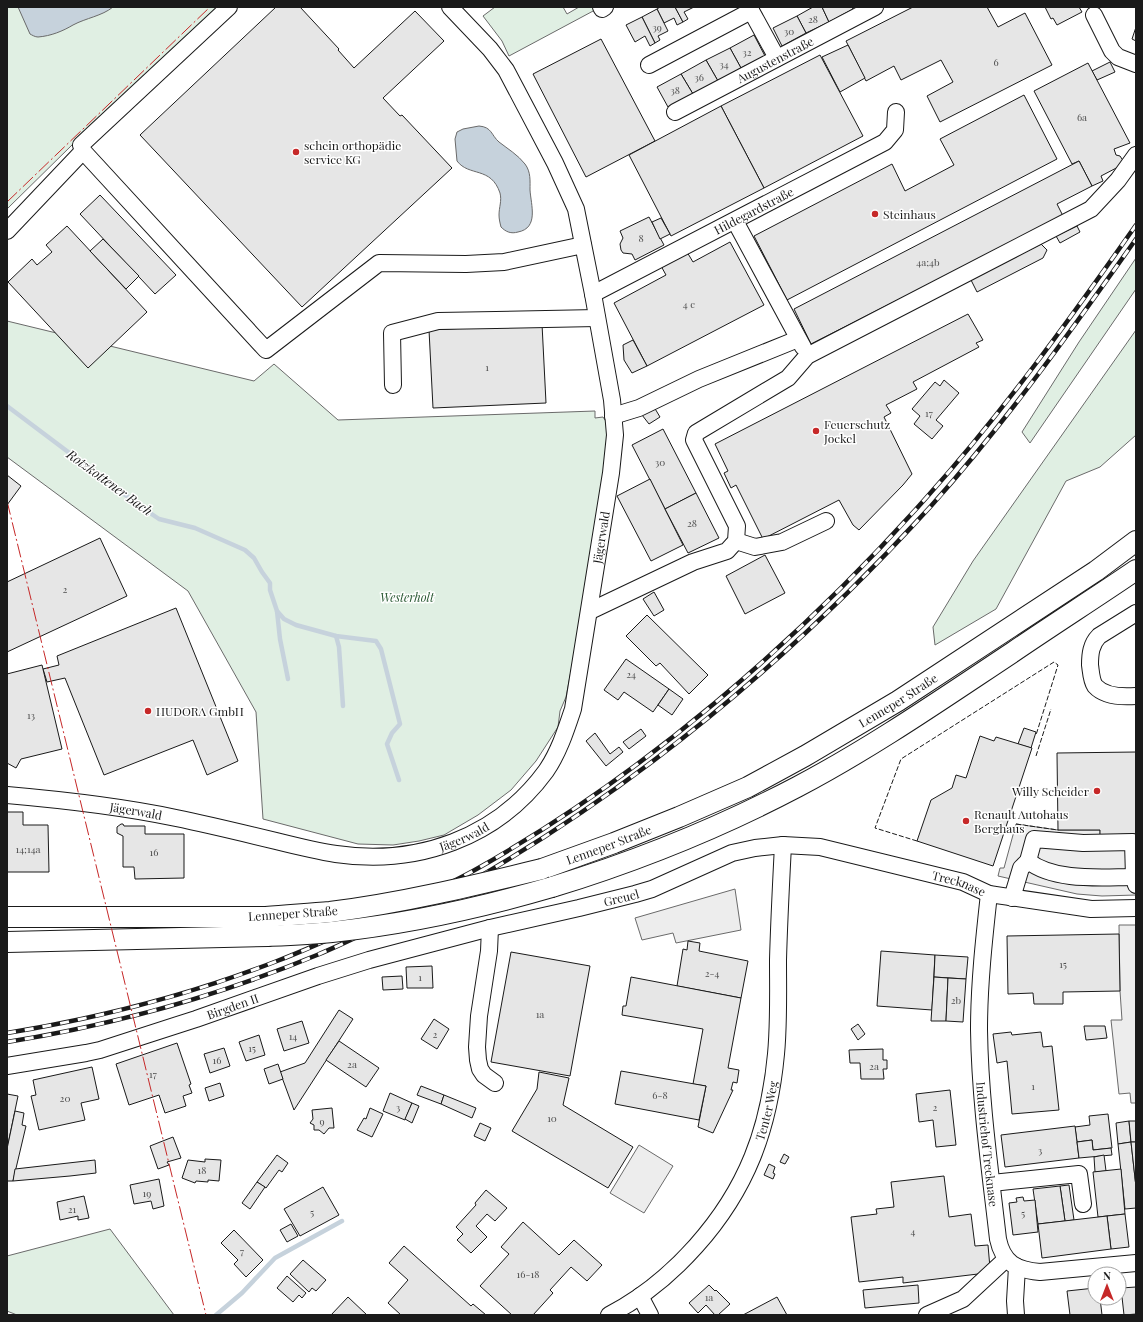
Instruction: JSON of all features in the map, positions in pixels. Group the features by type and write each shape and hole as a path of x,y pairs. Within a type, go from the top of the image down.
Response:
{"main road":[{"name":"Lenneper Straße","path":"7,942 267,927 330,912 475,886 542,868 622,840 748,787 866,721 1096,571 1136,541"},
{"name":"Lenneper Straße","path":"7,917 267,927 332,932 393,923 478,906 552,887 628,862 712,828 797,787 884,737 940,702 1136,570"}],"street":[{"path":"229,7 81,145 83,151 266,350 378,263 466,264 504,262 583,245"},
{"path":"450,7 490,49 506,70 555,163 576,209 594,294 613,418 639,408 706,376 798,339"},
{"name":"Augustenstraße","path":"675,112 875,7"},
{"path":"649,65 750,9 776,58"},
{"path":"1094,15 1112,52 1118,57 1136,64"},
{"name":"Hildegardstraße","path":"594,294 885,142 895,130 896,112"},
{"path":"7,231 83,151"},
{"path":"590,611 693,562 727,551 736,541 737,526 694,440 696,433 788,378 807,356 1091,209 1118,180 1136,155"},
{"path":"735,220 807,356"},
{"path":"393,385 392,333 438,321 597,318"},
{"name":"Jägerwald","path":"7,795 122,808 183,819 336,854 368,857 400,856 430,850 457,842 484,828 510,809 529,791 546,770 565,732 573,709 613,463 613,418"},
{"path":"736,541 755,547 782,542 826,521"},
{"path":"1136,613 1099,636 1094,641 1091,650 1090,662 1091,676 1095,685 1103,691 1115,696 1136,696"},
{"path":"1012,898 1021,868 1028,861 1034,839 1083,843 1133,842 1135,882 1069,876 1034,866 1028,861"},
{"name":"Trecknase","path":"783,845 820,847 866,857 963,882 989,894 1091,909 1136,908"},
{"name":"Greuel","path":"455,936 564,912 635,894 652,889 732,853 746,849 783,845"},
{"name":"Tenter Weg","path":"609,1315 661,1281 678,1266 712,1228 731,1200 742,1180 757,1146 767,1113 776,1054 779,921 783,845"},
{"name":"Industriehof Trecknase","path":"989,894 983,953 979,1029 980,1068 998,1239 1002,1254 1012,1263"},
{"path":"490,928 489,951 479,1016 477,1047 480,1069 484,1075 495,1083"},
{"name":"Birgden II","path":"7,1066 86,1053 121,1044 369,960 455,936"},
{"path":"992,1183 1079,1174 1083,1204"},
{"path":"1012,1263 1029,1271 1040,1272 1136,1263"},
{"path":"927,1315 963,1299 1012,1263"},
{"path":"1012,1263 1016,1315"},
{"path":"640,1296 650,1315"}],"green space":[{"path":"7,7 221,7 72,145 7,209"},
{"path":"495,7 563,7 567,14 579,7 594,7 595,10 509,56 502,41 483,16"},
{"path":"1136,258 1136,289 1030,443 1022,432 1079,342"},
{"name":"Westerholt","path":"7,321 254,381 274,364 338,420 595,411 595,418 603,417 611,429 583,609 566,697 560,711 558,727 536,761 511,790 478,815 444,835 393,845 358,844 263,819 256,712 188,591 7,457"},
{"path":"1136,330 1136,435 1100,467 1066,481 996,609 935,645 933,627 973,561"},
{"path":"110,1229 174,1315 17,1315 7,1311 7,1256"}],"shaded area":[{"path":"18,7 113,7 104,13 61,31 48,36 38,37 30,34"},
{"path":"479,126 489,130 499,142 513,152 527,167 530,177 532,215 529,226 525,230 511,233 501,227 499,215 501,196 496,185 486,175 468,169 457,161 455,139 457,132 463,129"},
{"path":"1016,824 1058,830 1100,830 1100,835 1136,834 1136,895 1102,896 1077,894 998,876 1000,868 1004,868"},
{"path":"735,889 741,930 676,943 673,933 642,940 635,918"},
{"path":"1119,925 1136,925 1136,1103 1131,1103 1130,1093 1119,1094 1111,1020 1122,1020"},
{"path":"639,1145 673,1166 644,1213 610,1193"}],"building":[{"name":"schein orthopädie service KG","path":"276,7 300,7 339,49 338,50 354,68 415,11 444,41 383,98 400,116 402,115 452,168 302,307 140,135"},
{"path":"660,7 675,7 683,22 677,25 674,18 664,23 657,9"},
{"path":"675,7 694,7 684,12 688,19 683,22"},
{"path":"813,7 822,7 829,22 806,33 797,16"},
{"path":"822,7 852,7 853,9 829,22"},
{"path":"913,7 987,7 998,27 1025,13 1052,65 940,122 927,96 953,82 941,60 901,80 894,66 866,81 846,41"},
{"path":"1045,7 1079,7 1082,12 1057,25 1053,18 1051,19"},
{"path":"657,9 668,31 658,36 660,40 655,43 642,17"},
{"path":"797,16 806,33 782,46 773,28"},
{"path":"642,17 655,43 650,46 645,36 635,42 626,25"},
{"path":"1136,27 1136,41 1132,39"},
{"path":"754,35 765,56 741,68 730,48"},
{"path":"601,39 655,141 586,177 533,74"},
{"path":"848,45 865,78 840,92 822,57"},
{"path":"730,48 741,68 718,81 706,60"},
{"path":"820,55 863,136 764,188 721,106"},
{"path":"706,60 718,81 693,94 681,74"},
{"path":"1110,62 1115,72 1097,80 1092,71"},
{"path":"1088,63 1130,143 1114,149 1116,155 1120,156 1124,162 1122,165 1101,176 1103,181 1092,186 1079,161 1072,164 1034,91"},
{"path":"681,74 693,94 668,107 657,87"},
{"name":"Steinhaus","path":"1024,95 1057,159 787,300 754,236 892,164 905,191 954,165 940,139"},
{"path":"721,106 764,188 671,236 629,155"},
{"name":"Steinhaus","path":"1079,161 1092,186 1057,204 1063,216 811,344 794,309"},
{"path":"100,195 176,275 155,294 80,214"},
{"path":"649,217 664,245 635,260 632,254 623,253 621,250 620,244 623,238 620,231"},
{"path":"661,218 670,234 660,239 652,222"},
{"path":"67,226 147,312 88,368 8,282 32,259 37,265 52,252 46,245"},
{"path":"1077,226 1080,232 1060,243 1056,236"},
{"path":"103,239 139,276 126,289 90,251"},
{"path":"730,242 764,305 647,366 614,303 666,275 661,266 687,252 693,262"},
{"path":"1041,244 1047,250 1043,258 977,292 971,280"},
{"name":"Feuerschutz Jockel","path":"968,314 983,340 976,343 979,347 913,382 917,389 886,405 891,413 884,417 912,474 903,485 859,530 853,525 839,500 763,539 736,485 731,488 724,473 728,471 715,444"},
{"path":"542,324 546,403 433,408 429,330"},
{"path":"633,340 647,366 632,373 624,360 623,345"},
{"path":"944,380 959,393 936,420 943,426 932,439 914,424 920,416 912,409 935,382 940,386"},
{"path":"654,407 660,417 649,424 642,415"},
{"path":"663,429 696,493 665,509 632,445"},
{"path":"7,475 21,486 7,505"},
{"path":"650,479 683,545 651,561 617,496"},
{"path":"696,493 719,538 688,553 665,509"},
{"path":"100,538 127,596 7,652 7,582"},
{"path":"765,555 785,593 745,614 726,576"},
{"path":"654,592 664,610 654,616 643,599"},
{"name":"HUDORA GmbH","path":"176,608 238,761 207,775 193,740 104,775 65,678 47,682 43,669 59,665 57,656"},
{"path":"647,615 708,675 689,694 660,663 656,666 626,636"},
{"path":"626,659 669,689 653,712 624,692 618,700 604,690"},
{"path":"42,665 62,749 21,759 16,768 7,763 7,674"},
{"path":"669,689 683,699 672,715 658,705"},
{"path":"1024,728 1036,732 1031,748 1018,744"},
{"path":"641,729 646,736 629,749 623,742"},
{"path":"595,733 610,754 619,747 623,752 606,766 586,741"},
{"name":"Renault Autohaus Berghaus","path":"980,736 994,741 996,737 1032,748 993,866 917,841 931,800 952,788 956,775 966,778"},
{"name":"Willy Scheider","path":"1136,752 1136,834 1100,835 1100,830 1058,830 1057,753"},
{"path":"7,812 23,812 23,825 48,825 49,872 7,872"},
{"path":"121,824 124,826 145,826 145,834 184,834 184,878 135,879 134,867 123,867 123,836 117,833 117,827"},
{"path":"1119,934 1120,991 1063,992 1063,1004 1034,1004 1033,993 1008,994 1007,936"},
{"path":"688,941 700,943 699,951 748,961 741,998 677,986 683,949 687,950"},
{"path":"881,951 935,955 932,1010 877,1006"},
{"path":"511,952 590,966 570,1076 491,1062"},
{"path":"935,955 968,957 966,979 934,977"},
{"path":"432,966 433,988 407,988 406,967"},
{"path":"402,976 403,989 383,990 382,977"},
{"path":"631,977 741,998 728,1068 739,1070 737,1083 733,1082 731,1090 733,1090 713,1133 698,1127 706,1086 693,1084 703,1029 622,1015 623,1006 626,1006"},
{"path":"934,977 948,978 946,1021 931,1021"},
{"path":"948,978 966,979 963,1022 946,1021"},
{"path":"339,1010 353,1019 294,1110 280,1072 305,1063"},
{"path":"434,1019 449,1029 437,1049 421,1039"},
{"path":"302,1021 309,1043 284,1051 277,1029"},
{"path":"858,1024 865,1034 858,1040 851,1029"},
{"path":"1084,1026 1105,1026 1107,1038 1086,1040"},
{"path":"1011,1032 1012,1035 1041,1032 1043,1047 1052,1046 1059,1110 1012,1114 1007,1061 997,1063 993,1034"},
{"path":"259,1035 265,1055 246,1061 239,1042"},
{"path":"339,1041 379,1068 366,1087 326,1060"},
{"path":"177,1043 191,1084 189,1085 192,1093 183,1096 186,1106 165,1113 159,1095 129,1105 116,1064"},
{"path":"224,1048 230,1066 210,1073 204,1054"},
{"path":"883,1049 883,1060 887,1060 887,1069 883,1069 884,1079 861,1079 860,1063 850,1063 849,1050"},
{"path":"278,1064 283,1079 269,1084 264,1069"},
{"path":"92,1067 99,1099 81,1103 85,1120 39,1130 31,1096 36,1095 33,1080"},
{"path":"621,1071 706,1086 699,1120 615,1104"},
{"path":"539,1072 569,1078 563,1105 633,1147 608,1188 512,1131 537,1089"},
{"path":"220,1083 224,1096 209,1101 205,1088"},
{"path":"421,1086 444,1095 441,1104 417,1095"},
{"path":"950,1090 956,1145 936,1147 933,1120 919,1122 916,1094"},
{"path":"390,1093 412,1103 405,1120 383,1111"},
{"path":"7,1094 18,1096 7,1149"},
{"path":"444,1095 476,1108 472,1118 441,1104"},
{"path":"412,1103 419,1106 412,1123 405,1119"},
{"path":"332,1108 334,1128 329,1128 324,1134 319,1130 314,1130 314,1125 310,1123 313,1119 312,1110"},
{"path":"370,1108 383,1114 372,1137 357,1130 364,1118 366,1119"},
{"path":"15,1111 24,1113 22,1125 26,1126 13,1181 7,1181 7,1149"},
{"path":"1108,1114 1112,1148 1093,1150 1092,1140 1077,1142 1075,1127 1090,1125 1089,1116"},
{"path":"1129,1121 1131,1142 1118,1144 1116,1123"},
{"path":"1129,1121 1136,1121 1136,1142 1131,1142"},
{"path":"480,1123 491,1128 485,1141 474,1136"},
{"path":"1075,1126 1079,1158 1005,1167 1001,1135"},
{"path":"173,1137 181,1158 167,1162 169,1165 158,1169 150,1146"},
{"path":"1092,1140 1093,1150 1111,1148 1112,1155 1079,1158 1077,1142"},
{"path":"1131,1142 1136,1187 1136,1208 1125,1209 1118,1144"},
{"path":"1131,1142 1136,1142 1136,1187"},
{"path":"784,1154 789,1157 785,1164 780,1162"},
{"path":"277,1155 288,1163 282,1172 279,1170 266,1188 257,1182"},
{"path":"1104,1155 1106,1171 1095,1172 1094,1157"},
{"path":"205,1159 221,1160 219,1181 196,1181 195,1183 182,1178 188,1160 205,1162"},
{"path":"95,1160 96,1173 13,1181 15,1169"},
{"path":"769,1164 775,1167 773,1179 764,1175"},
{"path":"1121,1169 1125,1214 1098,1217 1093,1172"},
{"path":"944,1176 949,1217 971,1214 975,1246 988,1245 990,1268 978,1274 903,1283 903,1277 859,1282 851,1217 877,1214 876,1209 894,1207 891,1182"},
{"path":"159,1179 164,1206 153,1209 151,1201 134,1204 130,1185"},
{"path":"257,1182 265,1187 250,1209 242,1203"},
{"path":"1069,1185 1074,1220 1065,1221 1060,1186"},
{"path":"1060,1186 1065,1221 1038,1224 1033,1189"},
{"path":"323,1187 339,1215 300,1236 284,1209"},
{"path":"486,1190 507,1208 495,1221 487,1214 476,1226 487,1237 471,1253 457,1240 463,1234 456,1227 476,1205 475,1203"},
{"path":"84,1196 89,1218 78,1220 78,1216 60,1220 57,1202"},
{"path":"1023,1197 1024,1201 1035,1200 1038,1232 1013,1235 1009,1203 1017,1202 1016,1198"},
{"path":"1125,1214 1129,1247 1111,1249 1107,1216"},
{"path":"1107,1216 1111,1249 1042,1258 1038,1224"},
{"path":"523,1222 559,1255 574,1240 602,1265 587,1281 571,1267 550,1290 553,1293 533,1315 512,1315 480,1286 509,1254 501,1247"},
{"path":"291,1224 298,1236 287,1242 280,1230"},
{"path":"234,1230 263,1260 246,1277 234,1264 238,1260 221,1243"},
{"path":"404,1246 471,1306 473,1304 486,1315 401,1315 388,1303 408,1280 389,1263"},
{"path":"303,1260 326,1280 316,1291 312,1288 309,1292 290,1274"},
{"path":"287,1276 306,1293 302,1298 299,1295 293,1302 277,1288"},
{"path":"709,1285 730,1304 718,1315 715,1315 706,1305 698,1313 689,1303"},
{"path":"918,1285 919,1303 865,1308 863,1290"},
{"path":"1136,1287 1136,1314 1124,1315 1123,1306 1127,1306 1127,1288"},
{"path":"1087,1289 1087,1306 1101,1306 1102,1315 1070,1315 1067,1291"},
{"path":"348,1297 367,1315 331,1315"},
{"path":"777,1297 787,1315 743,1315"}],"waterway":[{"name":"Rotzkottener Bach","path":"7,406 159,519 195,528 245,550 254,558 270,583 270,590 277,611 284,619 296,625 336,636 376,641 381,649 400,724 392,733 387,744 399,780"},
{"name":"Rotzkottener Bach","path":"277,611 280,639 288,679"},
{"name":"Rotzkottener Bach","path":"336,636 339,647 343,706"},
{"path":"216,1315 242,1293 275,1258 342,1221"}],"railway":[{"path":"7,1033 110,1013 178,995 290,956 376,918 473,871 535,834 597,793 656,750 771,655 877,552 926,498 1009,399 1061,330 1136,225"},
{"path":"7,1042 86,1027 165,1008 242,984 317,955 472,881 536,842 597,801 657,758 716,712 827,613 880,560 931,506 986,442 1037,376 1136,239"}],"fence":[{"path":"917,841 875,828 901,759 1054,662 1058,665 1036,735"},
{"path":"1036,756 1051,709"},
{"path":"1016,824 1058,830"}],"power":[{"path":"7,202 210,7"},
{"path":"7,501 206,1315"}],"place":[{"name":"schein orthopädie service KG","path":"296,152"},
{"name":"Steinhaus","path":"875,214"},
{"name":"Feuerschutz Jockel","path":"816,431"},
{"name":"HUDORA GmbH","path":"148,711"},
{"name":"Willy Scheider","path":"1097,791"},
{"name":"Renault Autohaus Berghaus","path":"966,821"}]}
